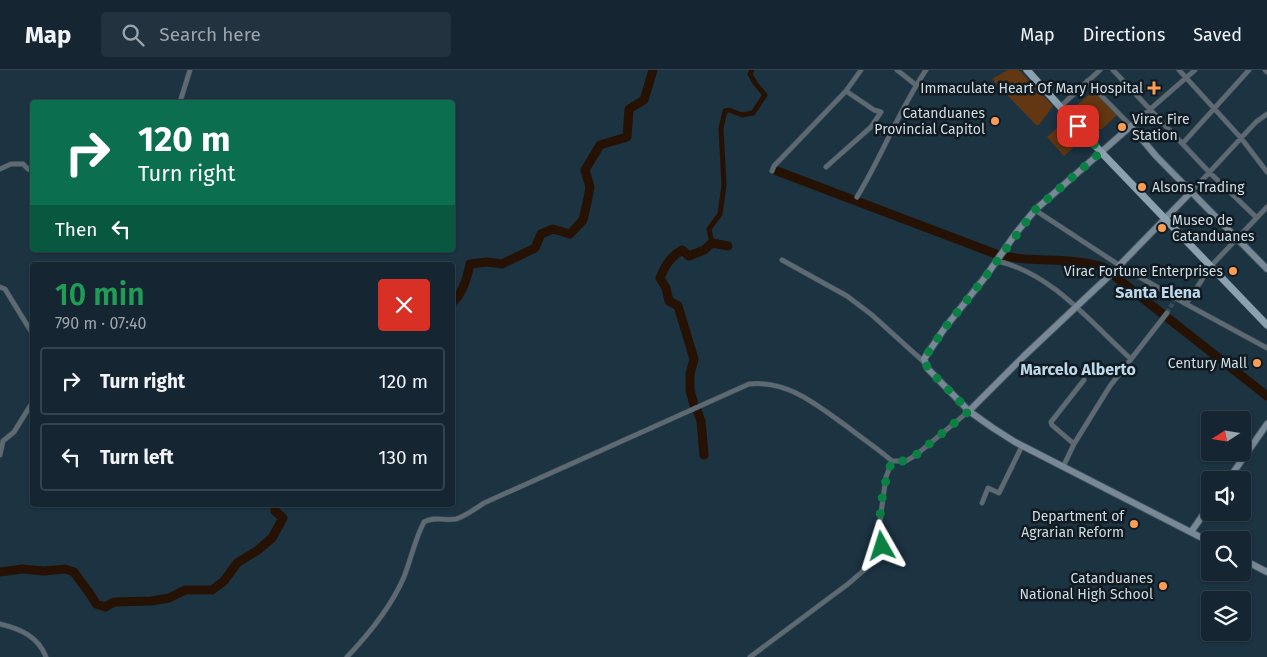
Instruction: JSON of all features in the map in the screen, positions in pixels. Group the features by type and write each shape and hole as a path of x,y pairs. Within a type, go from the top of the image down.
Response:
{"main road":[{"path":"1026,70 1061,106 1101,152 1267,325"}],"street":[{"path":"181,100 190,70"},
{"path":"772,171 774,166 846,91 861,70"},
{"path":"897,70 916,85"},
{"path":"857,197 871,174 916,85 926,70"},
{"path":"1061,106 1100,70"},
{"path":"1113,70 1209,172 1256,217"},
{"path":"1180,70 1241,138 1267,172"},
{"path":"925,360 944,329 1035,210 1195,70"},
{"path":"1183,143 1249,70"},
{"path":"1087,82 1131,126 1156,156 1267,269"},
{"path":"826,167 871,127 881,112 874,110 846,91"},
{"path":"347,657 373,628 394,597 404,578 424,522 430,519 455,519 463,516 492,499 749,384 763,383 772,385 809,399 892,461 906,461 916,455 969,411 1010,368 1111,274 1241,138 1267,114"},
{"path":"0,169 11,164 23,164 30,170"},
{"path":"1186,304 1211,266 1267,207"},
{"path":"1035,210 1119,266 1175,300 1186,304 1267,348"},
{"path":"999,257 1048,284 1063,295 1131,359"},
{"path":"782,260 847,296 872,315 925,360 934,376 969,411 992,428 1022,446 1201,537"},
{"path":"0,287 5,289 30,330"},
{"path":"1063,466 1074,444 1110,386 1165,315"},
{"path":"1074,444 1051,422 1084,380"},
{"path":"0,455 3,441 14,432 30,406"},
{"path":"1234,471 1267,424"},
{"path":"982,503 988,488 999,493 1022,446"},
{"path":"750,657 848,584 877,559 883,551 879,528 886,477 892,461"},
{"path":"1191,532 1201,518"},
{"path":"1251,564 1267,572"},
{"path":"0,624 22,630 38,642 46,657"}],"shaded area":[{"path":"1008,70 1019,70 1053,106 1039,125 1036,125 992,79"},
{"path":"1096,91 1116,112 1116,116 1102,129 1097,129 1078,109 1078,104 1092,92"},
{"path":"1066,120 1083,139 1064,156 1047,137"}],"waterway":[{"path":"455,300 462,290 470,264 487,262 502,264 535,248 541,234 553,229 570,234 583,220 590,187 585,170 600,145 627,137 629,109 644,100 653,70"},
{"path":"712,243 709,229 720,214 724,185 721,128 725,111 729,110 742,115 753,113 765,95 750,74 752,70"},
{"path":"777,171 996,254 1023,259 1076,262 1103,267 1267,396"},
{"path":"694,405 690,390 690,374 694,359 678,306 669,301 666,288 660,278 668,262 682,250 689,256 704,250 712,243 728,246"},
{"path":"697,410 701,421 704,455"},
{"path":"0,572 22,569 44,571 65,569 74,572 96,604 105,607 114,602 151,601 169,598 185,590 212,590 224,581 237,563 258,550 272,538 283,518 275,511 275,507"}],"tunnel":[{"path":"1167,313 1174,301"}],"place":[{"name":"Immaculate Heart Of Mary Hospital","path":"1154,88"},
{"name":"Catanduanes Provincial Capitol","path":"995,121"},
{"name":"Virac Fire Station","path":"1122,127"},
{"name":"Alsons Trading","path":"1142,187"},
{"name":"Museo de Catanduanes","path":"1162,228"},
{"name":"Virac Fortune Enterprises","path":"1233,271"},
{"name":"Century Mall","path":"1257,363"},
{"name":"Department of Agrarian Reform","path":"1134,524"},
{"name":"Catanduanes National High School","path":"1163,586"}],"district":[{"name":"Santa Elena","path":"1158,292"},
{"name":"Marcelo Alberto","path":"1078,369"}],"route":[{"path":"882,546 879,528 886,477 892,461 906,461 916,455 969,411 928,369 924,359 944,329 1035,210 1101,152 1078,126"}]}
